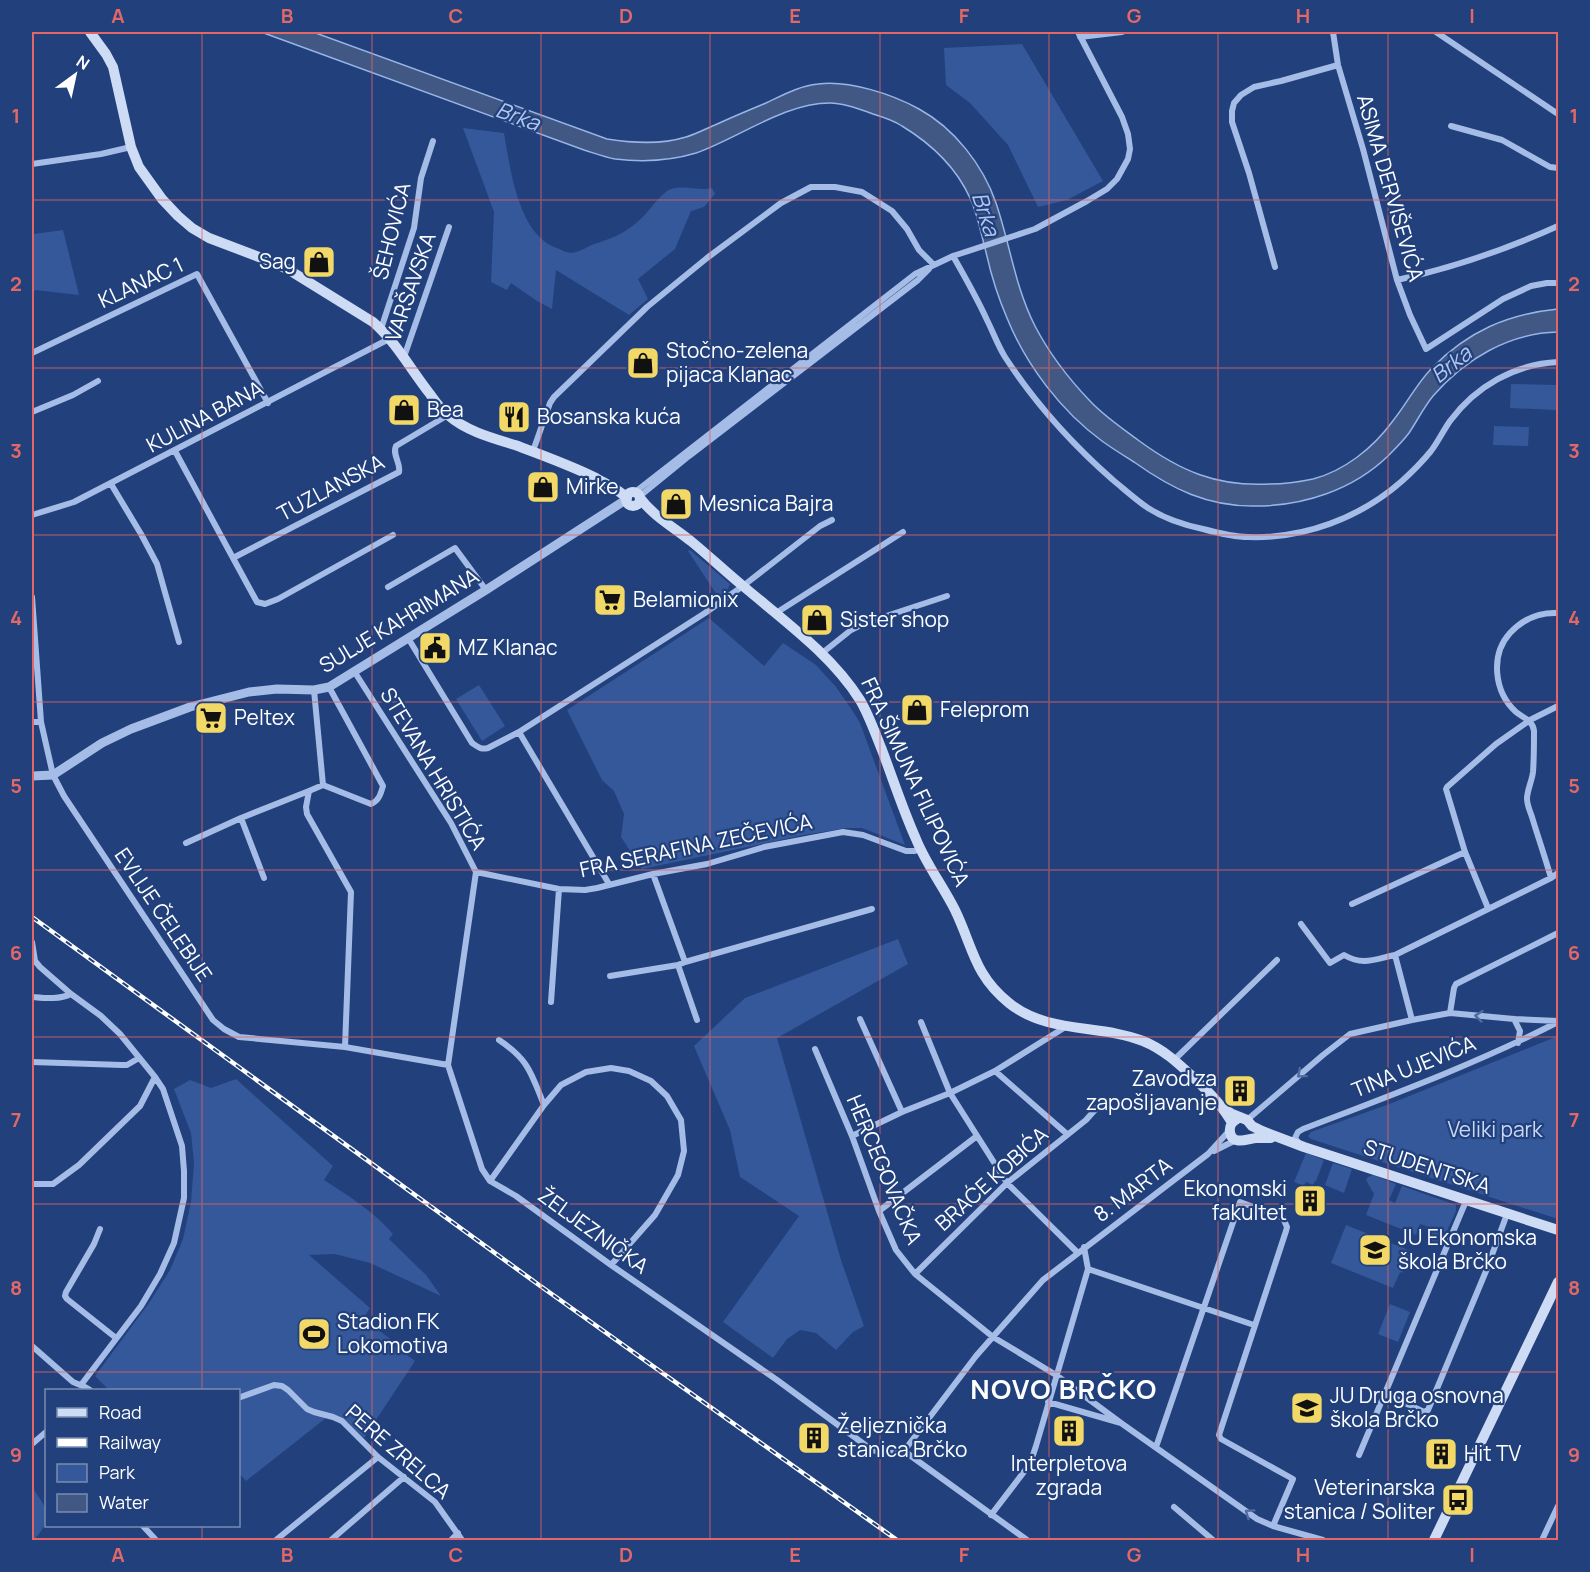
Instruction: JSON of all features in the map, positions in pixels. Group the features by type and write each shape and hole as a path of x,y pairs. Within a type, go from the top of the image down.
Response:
{"main road":[{"path":"90,32 113,67 131,147 139,166 162,199 192,228 209,238 289,270 381,329 448,416"},
{"name":"FRA ŠIMUNA FILIPOVIĆA","path":"448,416 478,433 582,471 645,504 776,613 844,677 860,701 876,735 920,848 955,911 984,977 1010,1004 1046,1021 1123,1035 1160,1048 1220,1105"},
{"path":"1220,1105 1231,1127"},
{"name":"STUDENTSKA","path":"1220,1105 1262,1131 1304,1147 1558,1230"},
{"path":"1242,1140 1252,1133 1247,1121 1235,1119 1231,1127 1231,1135 1242,1140 1284,1139"},
{"path":"1434,1540 1558,1282"}],"street":[{"path":"633,498 918,280 933,264 1035,229 1107,189 1118,179 1128,159 1130,149 1128,134 1122,117 1079,34 1122,32"},
{"name":"ASIMA DERVIŠEVIĆA","path":"1333,32 1338,65 1363,149 1397,280 1426,349 1503,299 1531,286 1558,283"},
{"path":"1436,32 1558,114"},
{"path":"1275,267 1233,122 1234,103 1248,90 1338,65"},
{"path":"1452,126 1502,140 1550,167 1558,168"},
{"name":"ŠEHOVIĆA","path":"381,329 414,228 421,178 434,141"},
{"path":"32,164 101,154 131,147"},
{"path":"533,452 554,397 647,307 707,258 781,203 811,187 835,187 862,192 892,211 907,229 919,250 933,264"},
{"name":"VARŠAVSKA","path":"404,358 449,226"},
{"path":"1397,280 1441,270 1558,226"},
{"path":"953,256 1003,354 1056,424 1090,460 1150,509 1180,524 1224,534 1248,537 1304,532 1332,524 1354,514 1375,502 1402,481 1431,451 1451,420 1478,392 1515,370 1547,362 1558,362"},
{"name":"KLANAC 1","path":"32,353 197,274 268,403"},
{"name":"KULINA BANA","path":"32,515 74,502 111,484 389,339"},
{"path":"32,412 74,395 98,381"},
{"name":"TUZLANSKA","path":"233,558 399,472 400,465 394,452 396,447 448,416"},
{"path":"175,452 257,602 265,604 278,599 393,535"},
{"path":"111,484 157,564 179,642"},
{"name":"SULJE KAHRIMANA","path":"53,776 102,743 130,729 190,707 249,692 277,689 314,690 329,687 633,498"},
{"path":"408,638 472,743 483,749 488,748 519,732 705,614 820,526 832,520"},
{"path":"776,613 903,532"},
{"path":"388,587 455,548 486,590"},
{"path":"821,654 851,630 865,623 947,596"},
{"name":"EVLIJE ČELEBIJE","path":"32,597 41,722 53,776 213,1020 239,1037 345,1047 448,1065"},
{"path":"1551,878 1527,800 1533,773 1534,728 1530,720 1516,712 1505,699 1499,684 1497,668 1499,652 1506,637 1517,625 1531,617 1558,613"},
{"name":"STEVANA HRISTIĆA","path":"354,671 451,824 476,872 448,1065"},
{"path":"186,843 323,785 371,804 376,802 383,786 329,687"},
{"path":"314,690 323,785"},
{"path":"1488,908 1465,852 1447,786 1496,744 1530,720 1558,706"},
{"path":"32,722 41,722"},
{"path":"519,732 609,884"},
{"path":"32,776 53,776"},
{"path":"309,791 307,814 351,892 345,1047"},
{"path":"241,818 264,878"},
{"name":"FRA SERAFINA ZEČEVIĆA","path":"476,872 559,889 585,890 706,864 764,847 843,832 862,835 906,851 915,851 920,848"},
{"path":"1352,904 1465,852"},
{"path":"1301,924 1330,963 1344,955 1362,962 1395,955 1558,873"},
{"path":"653,874 697,1020"},
{"path":"551,1002 559,889"},
{"path":"610,976 682,964 872,909"},
{"path":"1450,1013 1456,984 1558,933"},
{"path":"32,942 33,961 120,1034 155,1077 163,1089 182,1146 184,1198 174,1243 160,1274 141,1306 81,1384"},
{"path":"1395,955 1412,1020"},
{"path":"1174,1060 1277,960"},
{"path":"32,998 57,998 70,994"},
{"name":"TINA UJEVIĆA","path":"1247,1121 1350,1034 1450,1013 1514,1020 1558,1021"},
{"path":"860,1019 902,1112"},
{"path":"1514,1020 1520,1031 1518,1043"},
{"name":"TINA UJEVIĆA","path":"1304,1147 1295,1138 1303,1129 1518,1043 1558,1021"},
{"path":"921,1022 950,1093 1007,1183 1078,1253"},
{"path":"852,1136 995,1071 1067,1026"},
{"path":"499,1040 520,1055 527,1065 543,1105"},
{"name":"HERCEGOVAČKA","path":"815,1049 896,1250 915,1274 993,1337 1056,1375 1120,1423"},
{"path":"32,1062 127,1065 139,1058"},
{"path":"448,1065 482,1169 490,1181 543,1105 561,1084 586,1072 611,1068 629,1071 651,1081 667,1096 681,1120 684,1152 678,1175 656,1215 610,1265"},
{"name":"BRAĆE KOBIĆA","path":"995,1071 1067,1134"},
{"path":"32,1184 53,1184 79,1165 140,1106 155,1077"},
{"name":"BRAĆE KOBIĆA","path":"915,1274 1007,1183 1086,1120 1102,1102"},
{"path":"1208,1154 1231,1127"},
{"path":"879,1211 976,1136"},
{"path":"1208,1154 1242,1140"},
{"name":"8. MARTA","path":"904,1451 976,1356 1043,1280 1208,1154"},
{"name":"ŽELJEZNIČKA","path":"490,1181 516,1196 610,1265 777,1380 862,1444 881,1454 904,1451"},
{"path":"1359,1455 1466,1201"},
{"path":"1156,1447 1240,1202 1283,1218 1287,1227 1219,1435 1221,1439 1293,1479 1273,1526"},
{"path":"1384,1393 1424,1412 1428,1410 1486,1271 1507,1214"},
{"path":"100,1229 65,1296 116,1338"},
{"path":"991,1515 1030,1464 1088,1269 1084,1247"},
{"path":"1088,1269 1254,1325"},
{"path":"32,1346 73,1382 88,1389"},
{"name":"PERE ZRELCA","path":"240,1397 274,1385 282,1386 307,1408 342,1421 378,1457 435,1502 462,1540"},
{"path":"1048,1402 1120,1423 1257,1519 1273,1526 1323,1540"},
{"path":"32,1444 45,1433"},
{"path":"904,1451 1027,1540"},
{"path":"276,1540 378,1457"},
{"path":"331,1540 404,1477"},
{"path":"1542,1540 1558,1506"},
{"path":"1174,1508 1213,1540"},
{"path":"144,1527 156,1540"},
{"path":"451,1540 458,1533"}],"green space":[{"path":"1022,44 1103,181 1067,200 1038,207 1008,145 970,103 946,85 944,48"},
{"path":"463,128 504,133 513,180 524,214 542,239 568,252 577,252 626,231 667,191 672,189 712,188 715,194 704,207 691,211 675,249 638,279 648,299 629,315 556,270 552,309 511,283 507,290 491,282 494,212"},
{"path":"63,230 79,295 35,290 32,297 32,232 34,234"},
{"path":"1511,384 1556,385 1556,410 1510,408"},
{"path":"1494,426 1529,427 1528,446 1493,445"},
{"path":"690,550 730,584 727,591 719,598 688,551"},
{"path":"709,618 764,666 783,643 816,665 836,687 860,723 905,845 862,828 847,828 642,869 621,837 624,814 614,791 602,780 567,710"},
{"path":"479,685 505,726 482,741 456,699"},
{"path":"898,939 908,964 777,1038 841,1260 864,1326 853,1332 836,1350 816,1333 800,1330 787,1339 773,1358 723,1322 799,1216 740,1177 730,1130 694,1046 745,998"},
{"name":"Veliki park","path":"1558,1036 1558,1219 1311,1139 1308,1136 1311,1132 1392,1103"},
{"path":"236,1079 333,1166 324,1180 377,1218 393,1234 389,1239 426,1275 441,1296 370,1263 335,1254 309,1255 370,1308 363,1319 392,1340 390,1342 415,1361 364,1438 347,1422 331,1414 246,1481 240,1474 240,1389 108,1389 95,1376 149,1303 170,1270 183,1239 191,1202 194,1163 191,1133 174,1089 190,1080 211,1088"},
{"path":"1306,1153 1324,1160 1313,1185 1306,1182 1304,1186 1294,1182"},
{"path":"1333,1163 1352,1169 1344,1193 1325,1185"},
{"path":"1373,1175 1396,1184 1389,1200 1395,1203 1402,1186 1456,1205 1456,1211 1440,1246 1427,1240 1432,1228 1420,1224 1416,1235 1366,1215 1374,1194 1366,1180"},
{"path":"1346,1225 1411,1251 1393,1288 1331,1263"},
{"path":"1390,1304 1410,1312 1398,1342 1378,1334"},
{"path":"32,1487 45,1508 45,1525 32,1540"}],"water":[{"name":"Brka","path":"261,32 313,32 607,139 627,142 647,143 686,137 791,91 818,84 856,86 908,103 944,126 966,149 983,175 1001,218 1028,311 1047,346 1067,375 1095,406 1138,440 1184,468 1216,480 1233,483 1275,484 1302,481 1325,475 1347,464 1376,441 1432,368 1475,334 1522,315 1558,309 1558,332 1522,337 1489,350 1474,360 1433,396 1409,433 1388,456 1374,468 1343,487 1309,499 1274,505 1239,506 1206,500 1162,480 1102,441 1073,416 1046,386 1024,353 1007,318 992,277 975,211 964,187 950,166 932,148 895,122 846,105 830,103 813,105 779,115 696,153 656,160 615,159 584,150"}],"railway":[{"path":"32,917 539,1285 897,1540"}],"place":[{"name":"Sag","path":"319,262"},
{"name":"Stočno-zelena pijaca Klanac","path":"643,363"},
{"name":"Bea","path":"404,410"},
{"name":"Bosanska kuća","path":"514,417"},
{"name":"Mirke","path":"543,487"},
{"name":"Mesnica Bajra","path":"676,504"},
{"name":"Belamionix","path":"610,600"},
{"name":"Sister shop","path":"817,620"},
{"name":"MZ Klanac","path":"435,648"},
{"name":"Feleprom","path":"917,710"},
{"name":"Peltex","path":"211,718"},
{"name":"Zavod za zapošljavanje","path":"1240,1091"},
{"name":"Ekonomski fakultet","path":"1310,1201"},
{"name":"JU Ekonomska škola Brčko","path":"1375,1250"},
{"name":"Stadion FK Lokomotiva","path":"314,1334"},
{"name":"JU Druga osnovna škola Brčko","path":"1307,1408"},
{"name":"Interpletova zgrada","path":"1069,1431"},
{"name":"Željeznička stanica Brčko","path":"814,1438"},
{"name":"Hit TV","path":"1441,1454"},
{"name":"Veterinarska stanica / Soliter","path":"1458,1500"}],"district":[{"name":"NOVO BRČKO","path":"1064,1390"}]}
